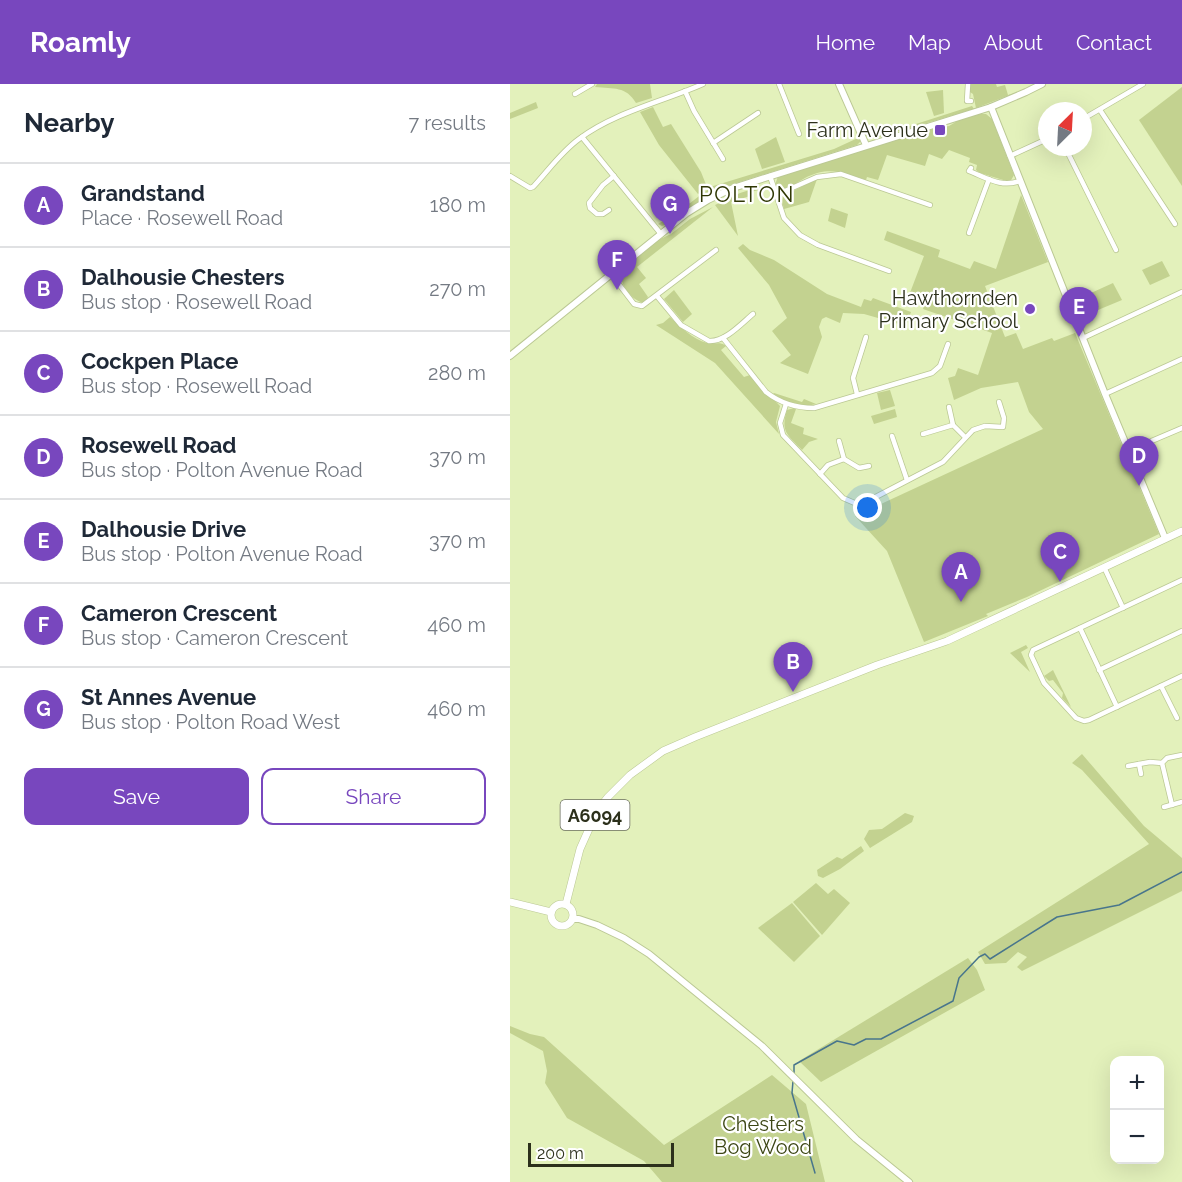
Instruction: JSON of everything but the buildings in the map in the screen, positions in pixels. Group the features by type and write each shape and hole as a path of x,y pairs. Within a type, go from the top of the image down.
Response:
{"main road":[{"name":"A6094","path":"566,904 580,849 597,811 630,775 663,751 877,665 947,641 1182,531"},
{"path":"510,902 551,912"},
{"path":"566,904 572,908 573,919 565,926 557,925 552,920 551,912 555,906 566,904"}],"street":[{"path":"576,94 592,84"},
{"path":"510,177 530,188 533,187 582,137 633,110 703,84"},
{"path":"779,84 799,134"},
{"path":"839,84 866,145"},
{"path":"968,84 967,101 971,101"},
{"path":"510,356 687,213 708,200 733,188 991,107 1042,84"},
{"path":"1092,114 1143,84"},
{"path":"685,91 694,111 723,159"},
{"path":"991,107 1165,538"},
{"path":"1100,110 1175,224"},
{"path":"713,143 758,113"},
{"path":"582,137 661,234"},
{"path":"1010,156 1038,143"},
{"path":"1069,156 1116,250"},
{"path":"971,168 969,171 1007,185 1020,181"},
{"path":"776,195 817,177 841,174 930,206"},
{"path":"609,210 603,214 597,214 590,208 589,203 603,185 614,176"},
{"path":"770,176 784,218 806,239 818,246 889,271"},
{"path":"969,233 989,179"},
{"path":"611,274 637,305 645,305 716,250"},
{"path":"1083,338 1182,292"},
{"path":"657,296 675,319 688,330 713,342 723,338 753,314"},
{"path":"857,394 853,378 866,337"},
{"path":"723,338 766,392 774,399 800,408 814,408 932,373 940,366 948,344"},
{"path":"1105,394 1182,359"},
{"path":"786,404 780,423 781,432 843,498 857,504 866,502 943,462 973,430 985,426 1002,427 1004,418 999,402"},
{"path":"949,407 953,425 965,437"},
{"path":"923,434 953,425"},
{"path":"1128,451 1182,428"},
{"path":"892,436 900,452 907,480"},
{"path":"839,441 844,459 859,468 869,466"},
{"path":"820,474 828,465 844,459"},
{"path":"1104,567 1124,608"},
{"path":"1181,583 1031,652 1044,683 1081,721 1089,720 1182,676"},
{"path":"1080,628 1117,707"},
{"path":"1099,670 1182,631"},
{"path":"1161,686 1177,718"},
{"path":"1162,764 1167,758 1182,754"},
{"path":"1128,766 1150,762 1162,764"},
{"path":"1138,764 1141,774"},
{"path":"1162,764 1172,805"},
{"path":"1164,807 1182,802"},
{"path":"573,919 588,922 624,938 680,978 762,1046 849,1132 909,1182"}],"green space":[{"path":"597,84 650,84 652,98 636,103 624,91 595,87"},
{"path":"970,84 996,84 997,87 1005,85 1008,95 1015,93 976,108 973,94 970,92"},
{"path":"1182,87 1182,186 1139,120"},
{"path":"943,90 944,113 934,116 926,92"},
{"path":"536,102 538,108 510,119 510,113"},
{"path":"972,106 974,109 876,138 865,135 891,132"},
{"path":"653,107 663,127 671,124 701,172 707,187 698,194 659,145 640,112"},
{"path":"976,114 986,114 992,119 1014,175 1010,182 980,173 976,170 977,165 969,162 970,158 949,150 942,159 929,154 925,166 887,155 878,180 867,177 866,180 828,171 813,174 786,188 778,189 775,185 778,176 923,131 949,126"},
{"path":"776,137 785,162 762,169 755,149"},
{"path":"860,137 857,145 730,185 707,196 705,192 710,187 834,149"},
{"path":"817,179 809,202 784,209 783,196"},
{"path":"766,185 769,187 751,192 750,196 731,202 738,236 715,205 740,193"},
{"path":"703,193 706,197 668,224 662,226 658,224 680,211"},
{"path":"1021,195 1048,262 985,286 1005,337 1016,333 1023,349 1052,338 1054,341 1075,333 1159,534 986,614 988,616 924,642 887,551 855,516 1043,429 1029,412 1018,382 981,388 954,400 948,378 955,376 958,368 978,375 992,333 923,309 925,303 908,298 924,256 884,240 887,231 940,250 938,257 970,269 974,261 996,269"},
{"path":"713,207 637,267 646,278 639,284 648,297 644,303 630,295 622,280 622,270 658,240"},
{"path":"831,208 848,214 845,228 828,221"},
{"path":"743,244 750,250 774,260 827,294 861,307 864,299 871,301 873,298 911,312 906,326 864,314 843,313 840,323 826,317 822,319 819,327 822,337 808,374 780,363 791,355 772,331 787,318 769,285 738,248"},
{"path":"1162,261 1170,276 1150,285 1142,270"},
{"path":"1113,283 1122,300 1098,310 1091,293"},
{"path":"674,290 692,314 683,322 664,299"},
{"path":"670,317 697,339 726,346 721,350 744,377 750,375 780,406 776,422 779,434 715,363 656,325"},
{"path":"890,390 895,406 881,410 877,393"},
{"path":"774,393 802,402 804,399 816,404 794,404"},
{"path":"796,409 791,423 804,428 803,434 818,439 809,442 802,450 789,437 784,423 787,410"},
{"path":"895,409 897,417 874,424 871,416"},
{"path":"1026,645 1028,648 1021,652 1030,672 1010,653"},
{"path":"1053,670 1071,707 1062,698 1063,693 1053,680 1049,681 1044,676"},
{"path":"1082,754 1144,826 1182,858 1182,891 1022,971 1017,967 1027,957 1018,952 1006,963 985,964 978,952 1149,844 1082,770 1072,763"},
{"path":"905,813 914,816 912,822 870,848 864,839 869,830 882,829"},
{"path":"861,846 864,851 840,869 823,878 818,876 817,870 837,857 842,859"},
{"path":"816,883 828,894 834,889 850,903 822,935 793,902"},
{"path":"792,903 820,936 794,962 758,928"},
{"path":"968,958 977,970 985,990 821,1082 799,1061"},
{"name":"Chesters Bog Wood","path":"510,1026 544,1037 664,1145 772,1075 806,1104 825,1182 662,1182 644,1161 567,1118 545,1083 547,1071 543,1051 510,1033"}],"waterway":[{"path":"794,1073 794,1065 837,1041 854,1045 866,1039 881,1039 953,1001 959,978 979,957 985,954 990,959 1057,917 1119,905 1182,872"},
{"path":"793,1081 792,1093 815,1173"}],"place":[{"name":"Farm Avenue","path":"940,130"},
{"name":"St Annes Avenue","path":"670,234"},
{"name":"Cameron Crescent","path":"617,290"},
{"name":"Hawthornden Primary School","path":"1030,309"},
{"name":"Dalhousie Drive","path":"1079,337"},
{"name":"Rosewell Road","path":"1139,486"},
{"name":"Cockpen Place","path":"1060,582"},
{"name":"Grandstand","path":"961,602"},
{"name":"Dalhousie Chesters","path":"793,692"}],"district":[{"name":"POLTON","path":"747,194"}]}
